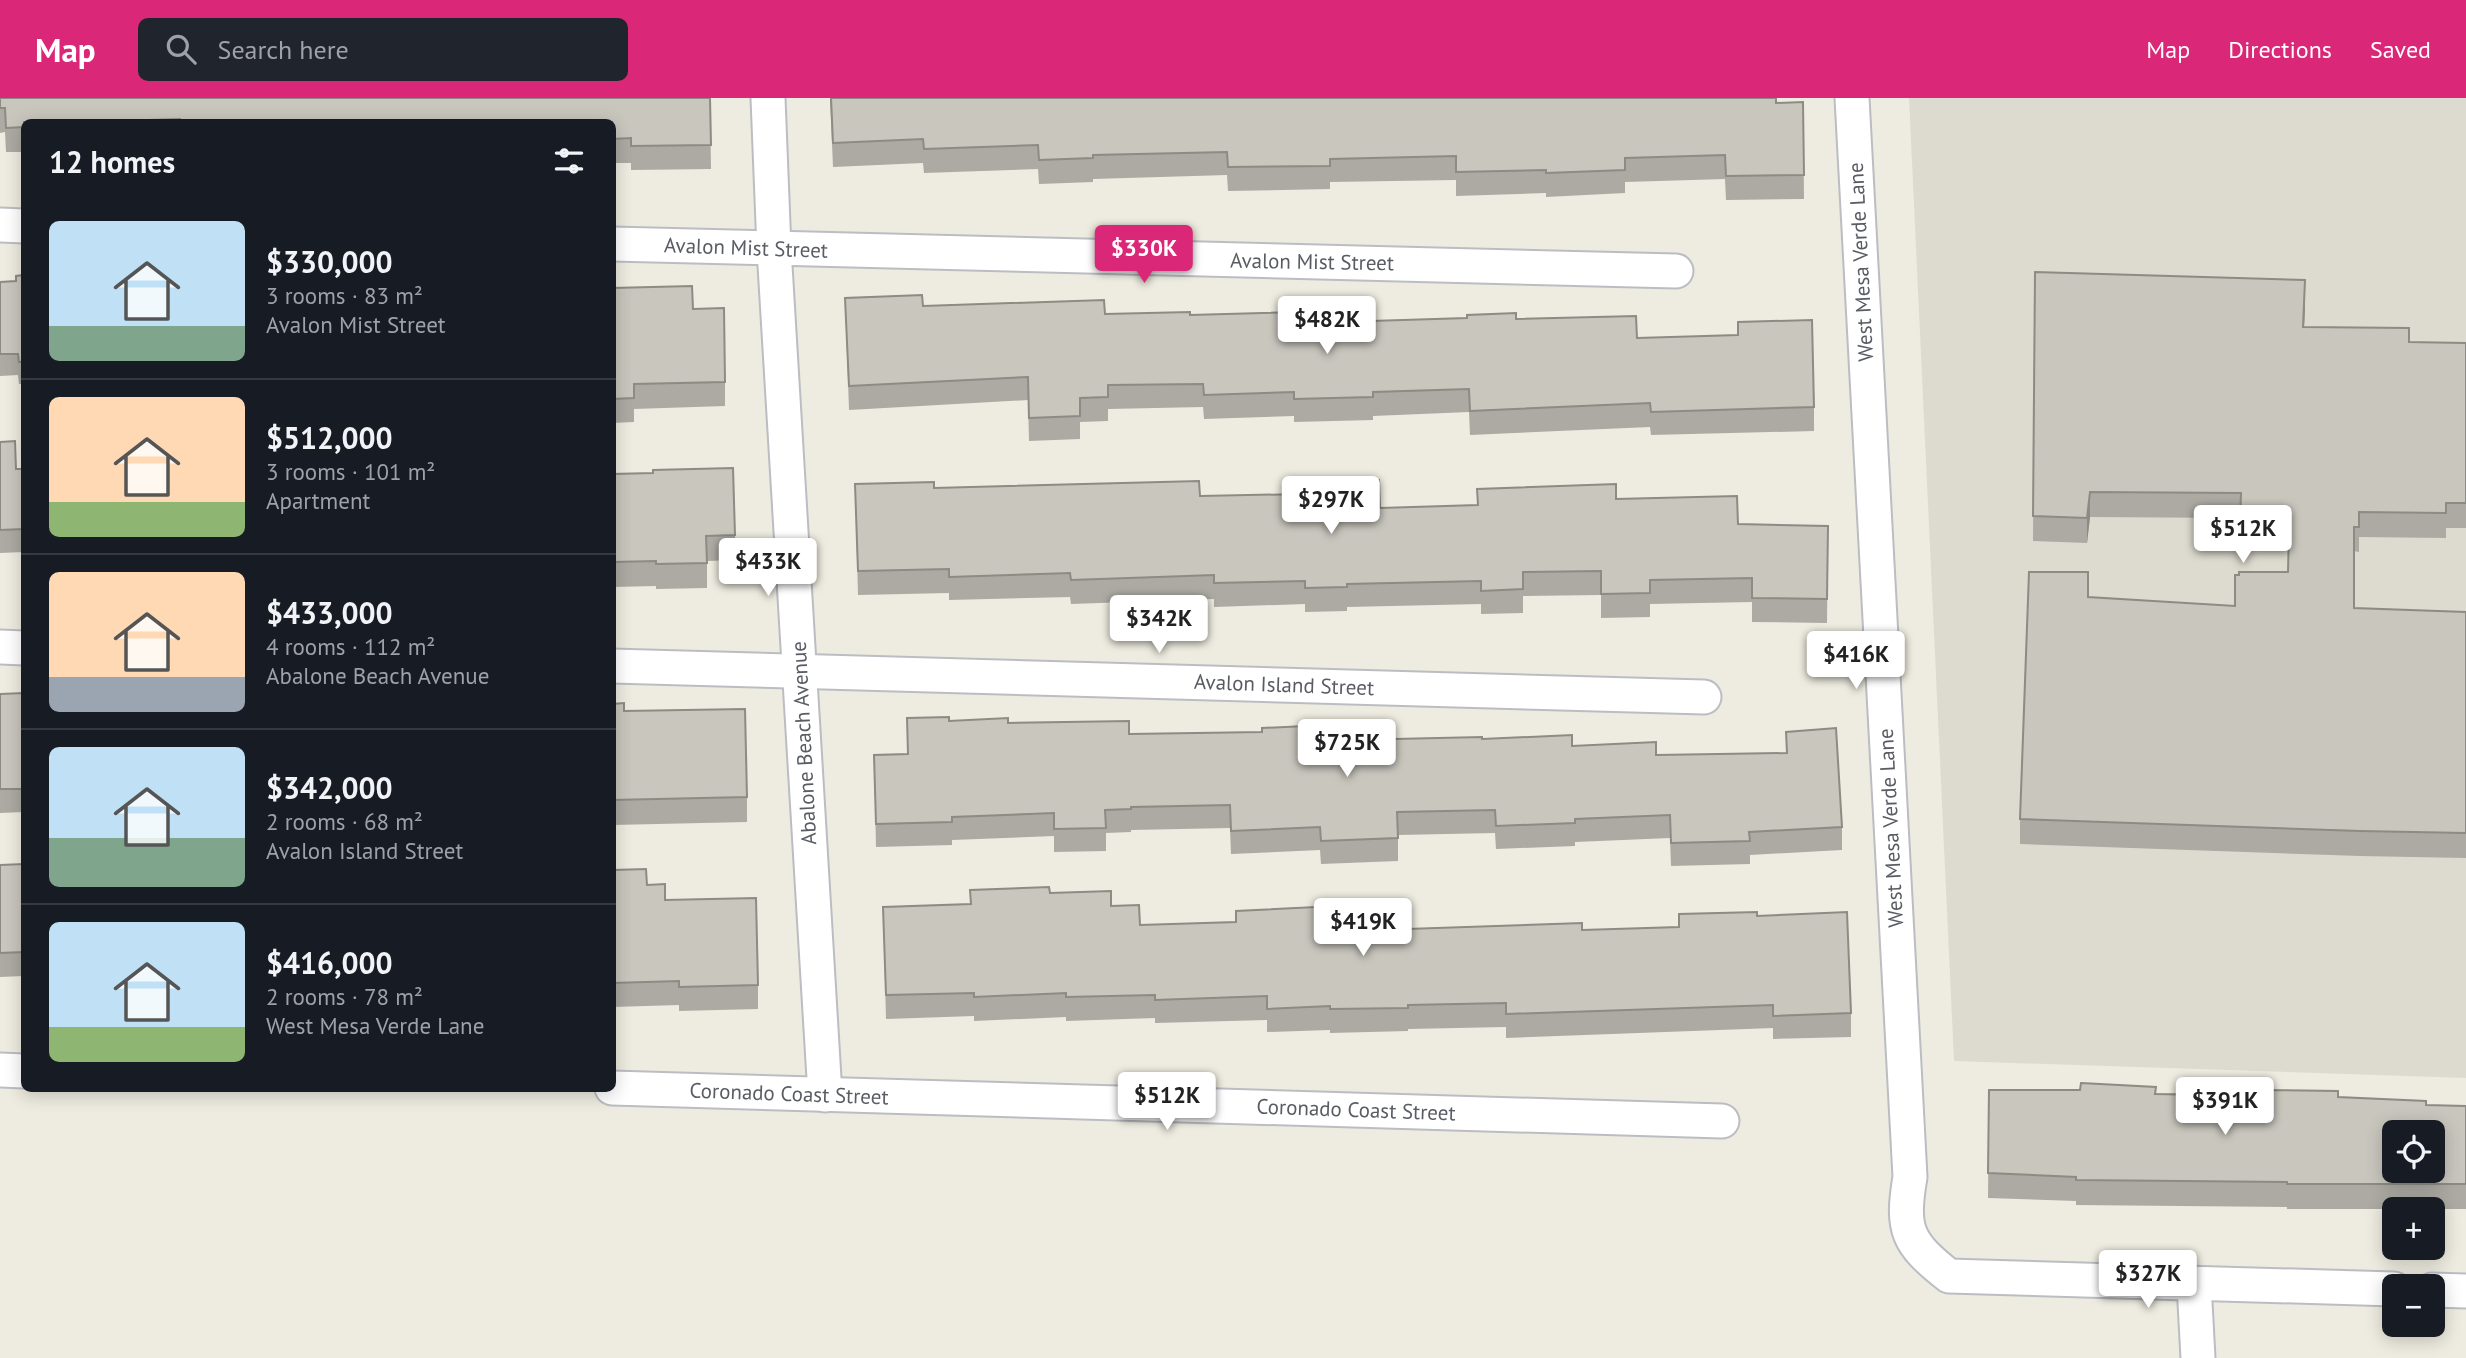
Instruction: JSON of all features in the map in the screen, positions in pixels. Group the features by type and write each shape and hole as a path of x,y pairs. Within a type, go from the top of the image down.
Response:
{"street":[{"name":"Abalone Beach Avenue","path":"768,98 774,249 825,1095"},
{"name":"West Mesa Verde Lane","path":"1853,98 1910,1177 1906,1206 1910,1240 1926,1258 1949,1276 2194,1284"},
{"path":"0,225 21,226"},
{"name":"Avalon Mist Street","path":"616,244 1676,271"},
{"path":"0,648 21,648"},
{"name":"Avalon Island Street","path":"616,666 1704,697"},
{"path":"0,1070 21,1071"},
{"name":"Coronado Coast Street","path":"616,1088 1722,1121"},
{"path":"2198,1358 2194,1284 2382,1289"},
{"path":"2445,1290 2466,1291"}],"shaded area":[{"path":"1909,98 2466,98 2466,1078 1954,1061"}],"building":[{"path":"0,98 710,98 711,145 631,146 631,138 616,139 616,119 21,119 21,127 6,128 5,108 0,108"},
{"path":"831,98 1776,98 1776,103 1803,102 1804,175 1726,176 1725,155 1625,158 1625,170 1546,173 1546,170 1456,172 1456,156 1330,159 1330,166 1228,167 1227,152 1093,155 1093,158 1039,160 1038,145 924,149 923,139 833,143"},
{"path":"2035,272 2305,280 2303,327 2409,328 2409,342 2466,343 2466,503 2446,503 2446,513 2359,512 2359,527 2354,527 2354,608 2466,612 2466,833 2020,819 2029,572 2088,572 2088,597 2235,606 2235,575 2239,575 2239,572 2288,572 2289,525 2240,523 2241,493 2090,492 2087,518 2033,516"},
{"path":"21,275 21,362 18,354 0,354 0,282 16,281 16,276"},
{"path":"692,286 693,309 724,308 725,382 634,384 634,398 616,399 616,288"},
{"path":"922,295 923,306 1104,300 1105,314 1190,312 1190,315 1371,310 1371,321 1467,318 1467,315 1516,313 1516,319 1636,316 1637,338 1738,335 1738,322 1812,320 1814,407 1651,412 1650,403 1470,411 1469,389 1373,392 1373,397 1294,399 1294,392 1204,395 1203,384 1108,385 1108,397 1080,398 1080,416 1029,418 1028,377 849,386 845,298"},
{"path":"15,441 16,469 21,469 21,529 0,530 0,442"},
{"path":"733,468 735,535 706,536 707,563 616,562 616,474 653,473 653,470"},
{"path":"1379,480 1380,508 1478,505 1477,489 1616,484 1616,499 1737,496 1738,524 1828,526 1827,599 1752,598 1752,578 1650,580 1650,593 1601,594 1601,571 1523,572 1523,589 1481,591 1481,581 1347,584 1347,587 1305,588 1305,581 1214,583 1214,575 1071,580 1070,573 949,577 949,569 858,571 855,484 934,482 934,488 1199,481 1200,496 1302,494 1302,482"},
{"path":"21,693 21,789 0,789 0,694"},
{"path":"624,703 624,711 745,709 747,797 616,800 616,704"},
{"path":"949,717 949,721 1008,718 1008,723 1129,721 1129,734 1262,732 1262,728 1305,726 1305,734 1394,731 1394,739 1572,735 1572,746 1656,742 1656,755 1787,753 1786,732 1836,728 1842,827 1749,832 1750,841 1671,843 1670,815 1496,826 1495,810 1397,812 1398,838 1321,841 1320,827 1231,831 1230,805 1105,810 1106,828 1054,829 1054,813 952,817 952,822 876,824 874,755 908,754 907,718"},
{"path":"21,864 21,952 0,953 0,865"},
{"path":"646,869 647,885 665,884 665,900 756,898 758,985 679,987 679,981 616,983 616,870"},
{"path":"1049,887 1050,893 1111,891 1111,906 1139,905 1140,925 1236,922 1236,911 1316,907 1317,919 1407,918 1407,929 1582,923 1582,930 1679,927 1679,914 1757,912 1757,916 1847,912 1851,1013 1773,1016 1773,1005 1506,1014 1506,1003 1408,1005 1408,1008 1330,1009 1330,1006 1267,1009 1267,996 1155,1000 1155,995 1066,997 1066,993 974,997 974,993 886,995 883,907 971,904 970,890"},
{"path":"2081,1083 2156,1087 2155,1094 2259,1096 2259,1090 2338,1091 2338,1097 2426,1101 2426,1105 2466,1106 2466,1184 2076,1180 2076,1177 1988,1173 1989,1090 2080,1090"}]}
